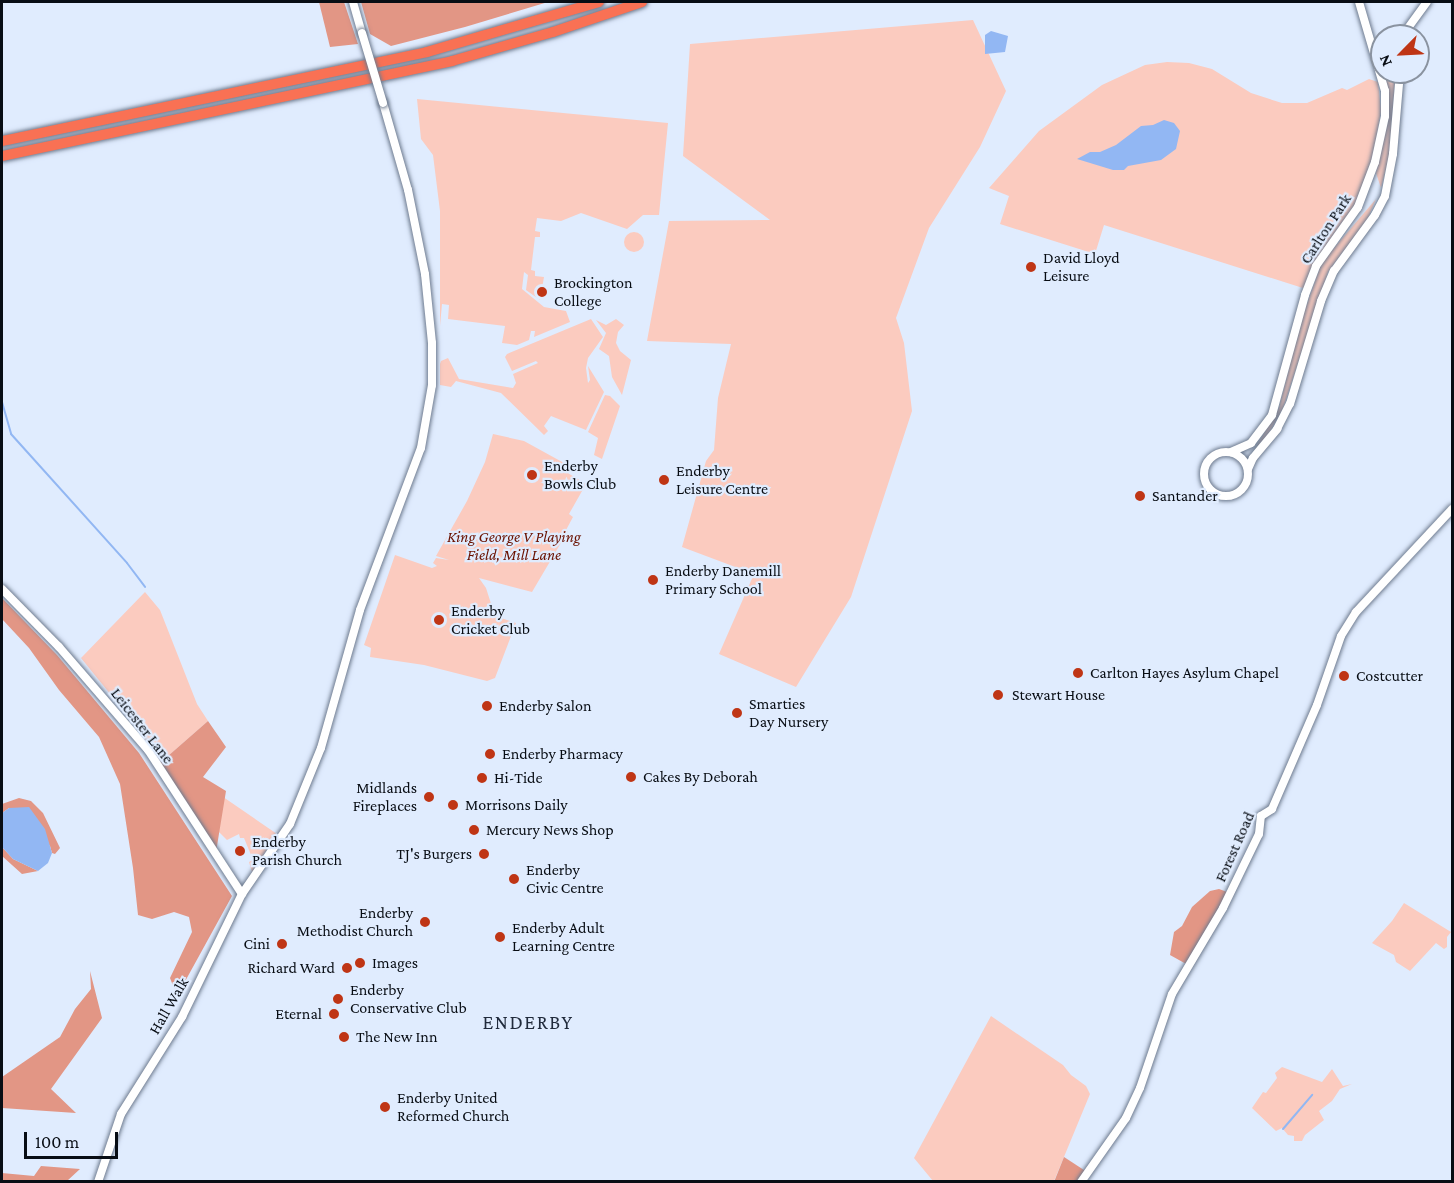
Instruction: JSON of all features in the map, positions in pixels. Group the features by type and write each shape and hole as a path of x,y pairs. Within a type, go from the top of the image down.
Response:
{"highway":[{"path":"2,141 427,52 599,2"},
{"path":"2,156 452,61 553,32 642,2"}],"main road":[{"name":"Hall Walk","path":"98,1182 115,1128 134,1091 182,1017 242,894 290,824 321,748 360,610 413,471 426,426 432,385 432,352 425,274 408,190 353,2"}],"street":[{"name":"Carlton Park","path":"1231,452 1251,444 1272,415 1305,295 1316,266 1358,207 1375,162 1385,116 1384,92 1359,2"},
{"path":"1411,24 1427,2"},
{"name":"Carlton Park","path":"1248,469 1253,458 1277,429 1290,404 1321,301 1334,270 1375,215 1384,196 1393,154 1399,84"},
{"path":"1231,452 1242,458 1248,469 1246,484 1237,493 1225,496 1210,490 1203,477 1205,465 1216,453 1231,452"},
{"name":"Forest Road","path":"1081,1182 1126,1118 1140,1088 1172,994 1223,908 1259,834 1261,816 1272,809 1317,705 1341,636 1356,612 1452,509"},
{"name":"Leicester Lane","path":"2,590 59,647 148,750 242,894"}],"green space":[{"path":"973,20 1006,91 980,147 929,228 896,318 904,343 912,411 851,597 796,687 719,654 754,574 682,547 706,461 714,450 718,398 731,344 647,341 669,221 770,220 683,156 690,44"},
{"path":"1167,62 1189,63 1212,69 1251,93 1282,103 1307,103 1342,88 1347,90 1369,79 1370,84 1378,84 1381,111 1372,165 1353,211 1320,254 1306,289 1104,225 1095,254 1000,224 1009,196 989,188 1039,131 1102,85 1145,65"},
{"path":"1387,84 1395,84 1389,157 1381,188 1376,173 1389,108"},
{"path":"417,99 668,123 659,215 643,215 627,229 581,213 561,221 537,218 535,231 540,232 540,237 535,237 531,270 535,271 535,276 544,277 540,300 526,290 528,275 524,272 522,289 544,307 566,311 570,322 534,337 535,331 531,331 529,340 517,345 502,343 505,326 448,319 449,305 442,304 440,326 440,211 433,155 421,139"},
{"path":"1376,199 1368,218 1328,272 1283,408 1267,436 1256,447 1279,408 1301,321 1322,262"},
{"path":"634,232 641,235 644,242 641,249 634,252 627,249 624,242 627,235"},
{"path":"591,319 603,337 588,358 586,368 588,383 590,380 588,366 604,392 586,430 551,416 544,426 548,431 544,435 501,393 456,381 451,387 440,385 440,364 448,358 459,379 513,388 516,383 513,374 538,363 536,361 512,371 505,357 507,354"},
{"path":"616,319 624,325 618,332 616,343 620,351 631,360 622,395 612,377 609,356 599,349 606,333 596,320 606,325"},
{"path":"605,395 610,396 620,406 602,459 594,455 598,438 588,432"},
{"name":"King George V Playing Field, Mill Lane","path":"493,434 524,441 564,463 561,469 586,484 569,514 573,517 566,530 568,531 532,592 479,578 486,588 495,616 516,623 495,678 487,681 424,665 370,657 371,648 364,645 395,555 432,568 437,566 433,563 436,558 449,560 436,556 467,501 485,462"},
{"path":"145,592 160,610 197,704 208,721 160,763 132,721 81,658"},
{"path":"213,790 277,834 252,872 249,862 253,860 244,838 240,838 239,834 227,840 217,830"},
{"path":"1404,903 1451,932 1447,937 1447,947 1444,949 1436,943 1410,971 1396,962 1394,955 1372,943 1392,921"},
{"path":"991,1016 1063,1065 1071,1075 1086,1086 1090,1094 1054,1181 933,1181 914,1158"},
{"path":"1282,1067 1322,1082 1332,1069 1343,1086 1352,1084 1340,1089 1332,1101 1319,1111 1324,1120 1305,1135 1302,1141 1294,1141 1294,1136 1288,1135 1282,1128 1276,1131 1252,1108 1277,1078 1275,1073"}],"shaded area":[{"path":"319,2 344,2 358,44 330,47"},
{"path":"361,2 548,2 391,46 370,34"},
{"path":"2,598 57,655 139,753 232,896 177,996 170,978 192,932 189,917 174,912 152,919 138,915 120,784 99,737 59,690 29,648 2,619"},
{"path":"208,721 226,747 203,777 226,791 216,852 160,763"},
{"path":"19,798 31,801 43,813 60,848 55,854 52,853 50,846 9,808 2,813 2,804"},
{"path":"2,847 13,859 38,871 22,874 2,856"},
{"path":"1219,889 1230,893 1188,965 1170,955 1174,932 1182,926 1192,907 1210,891"},
{"path":"90,971 102,1018 51,1089 76,1113 2,1108 2,1077 60,1037 75,1009 91,989"},
{"path":"1064,1157 1087,1172 1081,1181 1054,1182"},
{"path":"41,1166 80,1169 67,1181 2,1181 2,1173 34,1176"}],"water":[{"path":"991,31 1008,36 1005,52 985,54 985,35"},
{"path":"1164,120 1174,123 1180,131 1176,149 1161,160 1128,166 1124,170 1113,170 1077,159 1090,152 1100,152 1116,145 1141,126 1153,125"},
{"path":"29,807 45,829 52,853 48,863 38,871 13,859 2,847 2,813 9,808"}],"waterway":[{"path":"2,402 11,434 127,563 145,587"},
{"path":"1283,1129 1312,1095"}],"place":[{"name":"David Lloyd Leisure","path":"1031,267"},
{"name":"Brockington College","path":"542,292"},
{"name":"Enderby Bowls Club","path":"532,475"},
{"name":"Enderby Leisure Centre","path":"664,480"},
{"name":"Santander","path":"1140,496"},
{"name":"Enderby Danemill Primary School","path":"653,580"},
{"name":"Enderby Cricket Club","path":"439,620"},
{"name":"Carlton Hayes Asylum Chapel","path":"1078,673"},
{"name":"Costcutter","path":"1344,676"},
{"name":"Stewart House","path":"998,695"},
{"name":"Enderby Salon","path":"487,706"},
{"name":"Smarties Day Nursery","path":"737,713"},
{"name":"Enderby Pharmacy","path":"490,754"},
{"name":"Cakes By Deborah","path":"631,777"},
{"name":"Hi-Tide","path":"482,778"},
{"name":"Midlands Fireplaces","path":"429,797"},
{"name":"Morrisons Daily","path":"453,805"},
{"name":"Mercury News Shop","path":"474,830"},
{"name":"Enderby Parish Church","path":"240,851"},
{"name":"TJ's Burgers","path":"484,854"},
{"name":"Enderby Civic Centre","path":"514,879"},
{"name":"Enderby Methodist Church","path":"425,922"},
{"name":"Enderby Adult Learning Centre","path":"500,937"},
{"name":"Cini","path":"282,944"},
{"name":"Images","path":"360,963"},
{"name":"Richard Ward","path":"347,968"},
{"name":"Enderby Conservative Club","path":"338,999"},
{"name":"Eternal","path":"334,1014"},
{"name":"The New Inn","path":"344,1037"},
{"name":"Enderby United Reformed Church","path":"385,1107"}],"district":[{"name":"ENDERBY","path":"528,1022"}]}
